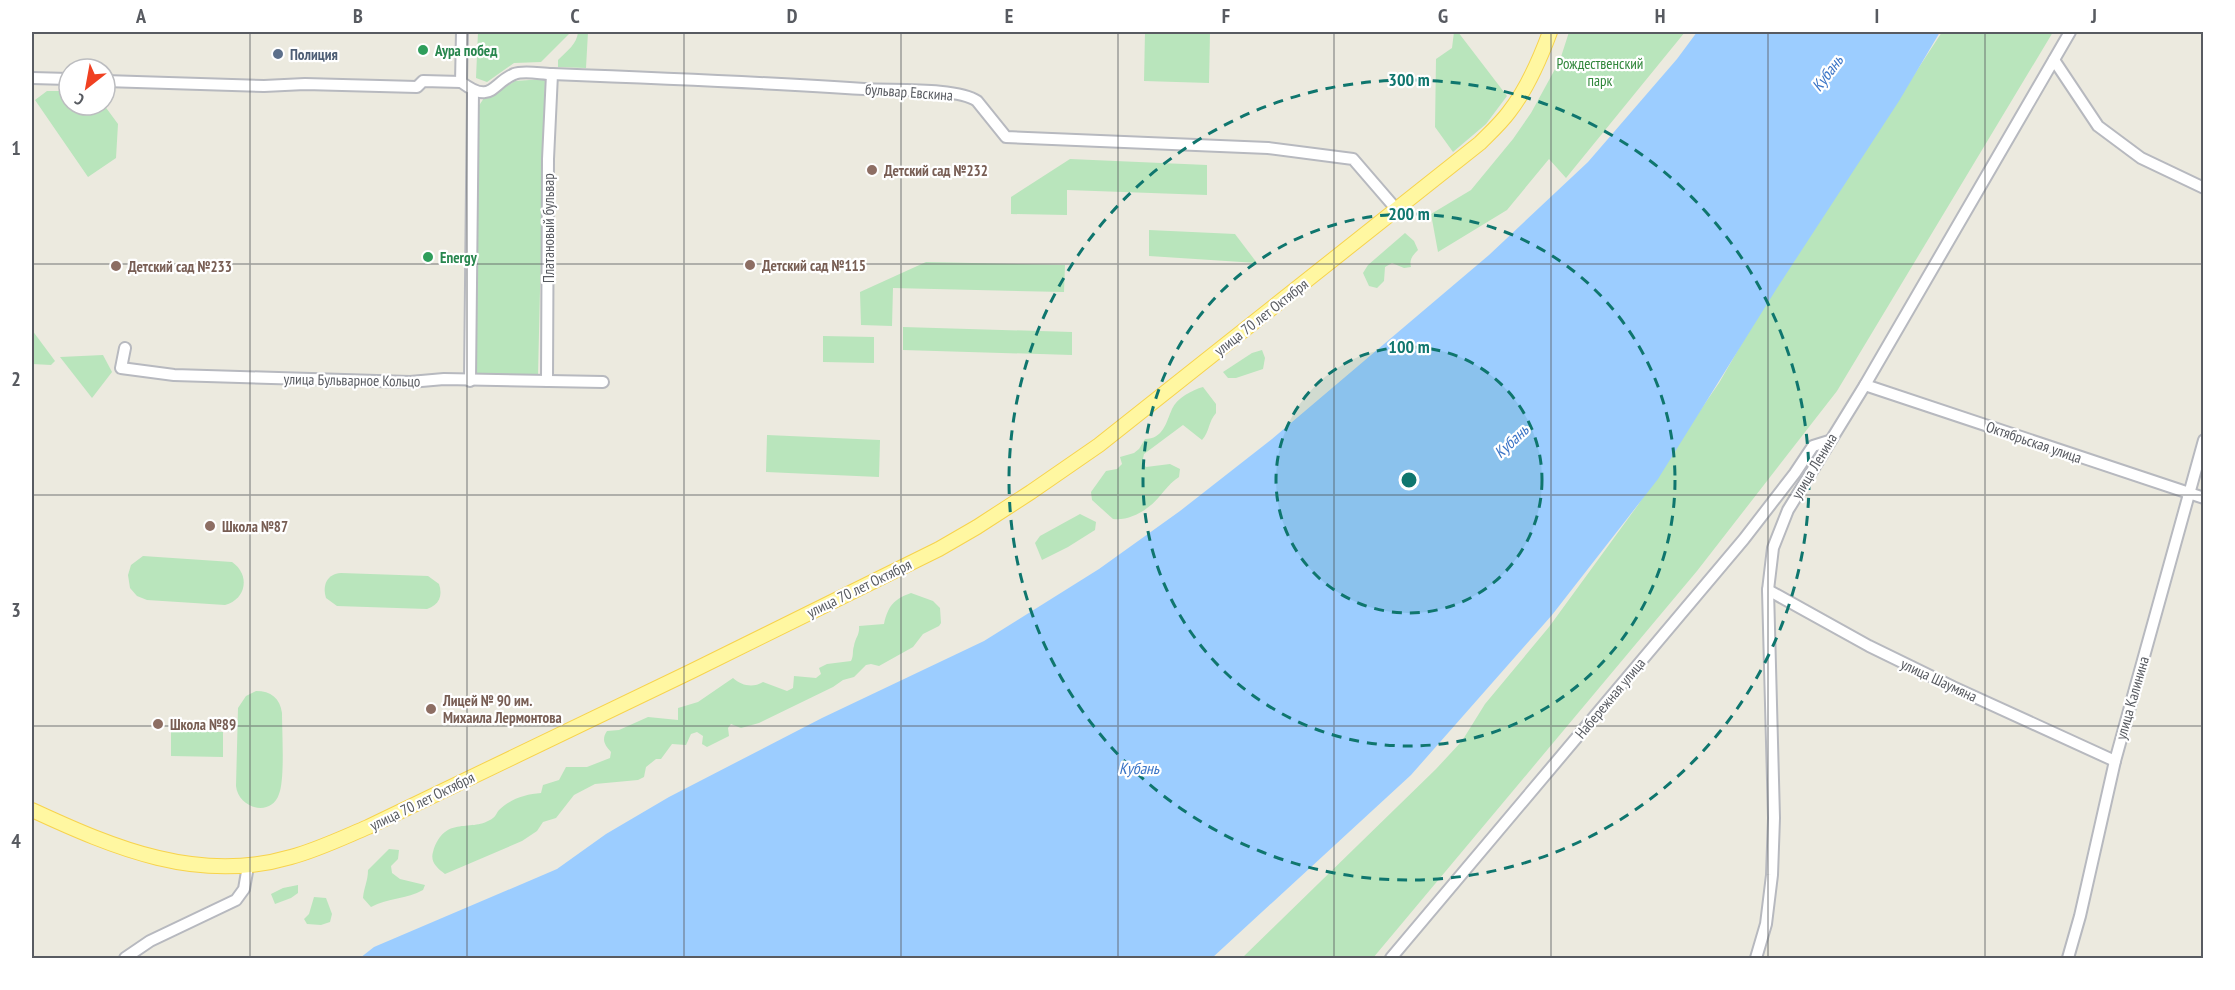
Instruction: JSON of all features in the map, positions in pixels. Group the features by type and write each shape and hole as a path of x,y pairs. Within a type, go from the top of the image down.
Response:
{"main road":[{"name":"улица 70 лет Октября","path":"32,810 133,853 171,861 248,866 290,858 368,827 939,549 1031,492 1099,445 1480,144 1509,113 1520,97 1550,32"}],"street":[{"path":"461,82 462,32"},
{"name":"улица Ленина","path":"1756,958 1766,924 1772,875 1774,818 1768,590 1773,548 1788,510 1865,385 2070,32"},
{"path":"2054,60 2098,126 2141,158 2202,184"},
{"name":"бульвар Евскина","path":"473,91 492,91 515,73 790,83 948,93 972,97 1006,137 1268,148 1353,159 1397,210"},
{"name":"Платановый бульвар","path":"547,381 548,159 552,74"},
{"path":"32,78 57,79"},
{"path":"117,81 264,86 305,84 417,87 423,81 461,82 473,91 470,381"},
{"name":"улица Бульварное Кольцо","path":"125,348 121,368 174,375 410,382 444,379 603,382"},
{"name":"Октябрьская улица","path":"1865,385 2204,498"},
{"name":"улица Калинина","path":"2068,958 2080,916 2115,761 2204,440"},
{"name":"Набережная улица","path":"1391,958 1744,539 1795,474 1813,446 1829,441"},
{"name":"улица Шаумяна","path":"1768,590 1869,646 2115,761"},
{"path":"125,958 150,941 236,900 244,889 248,866"}],"green space":[{"path":"478,32 571,32 541,62 514,63 487,82 476,78"},
{"path":"578,32 588,32 586,68 558,67 558,60 574,44"},
{"path":"1145,32 1210,32 1209,83 1144,81"},
{"path":"1454,32 1458,32 1507,96 1486,124 1453,152 1435,127 1436,59 1452,48"},
{"name":"Рождественский парк","path":"1569,32 1685,32 1566,178 1549,159 1507,210 1438,252 1431,214 1471,190 1513,139 1531,113 1560,60"},
{"path":"1942,32 2053,32 1837,391 1697,571 1373,958 1242,958 1462,741 1485,704 1549,627 1638,505 1719,383 1765,303"},
{"path":"545,79 538,375 475,375 478,107 484,98 515,81"},
{"path":"47,91 57,91 57,117 113,117 118,124 116,158 88,177 35,100"},
{"path":"1070,159 1207,165 1207,195 1067,190 1067,215 1011,214 1011,197"},
{"path":"1149,230 1235,234 1257,263 1149,256"},
{"path":"1405,233 1414,241 1418,250 1411,259 1411,267 1404,268 1392,263 1385,267 1384,281 1377,288 1369,286 1363,273 1368,265"},
{"path":"926,262 1065,265 1064,292 893,288 892,326 861,325 860,292"},
{"path":"903,327 1072,332 1072,355 903,350"},
{"path":"32,330 55,361 51,365 32,364"},
{"path":"823,336 874,337 874,363 823,362"},
{"path":"1262,350 1265,358 1263,369 1236,378 1228,378 1223,372 1252,353"},
{"path":"103,355 112,372 92,398 60,357"},
{"path":"1203,387 1216,404 1216,413 1202,440 1183,425 1144,454 1142,463 1146,467 1170,464 1180,469 1179,477 1144,510 1126,518 1113,519 1092,500 1091,492 1106,471 1117,469 1122,464 1120,457 1134,453 1145,439 1160,433 1177,401"},
{"path":"767,435 880,440 879,477 766,472"},
{"path":"1080,514 1096,522 1095,530 1042,560 1035,543 1040,536"},
{"path":"143,556 232,562 242,573 242,592 232,602 225,605 147,600 137,596 130,588 128,575 131,565"},
{"path":"341,573 428,576 439,584 440,596 434,605 427,609 337,606 326,598 325,585 329,578"},
{"path":"911,593 933,601 940,608 941,623 923,634 913,647 879,666 866,665 854,677 843,680 759,723 741,728 731,724 728,728 729,736 707,747 702,744 703,736 697,732 691,734 686,745 672,744 661,759 656,759 646,767 644,777 638,780 595,784 574,795 556,818 543,822 537,831 522,841 445,874 432,859 438,840 444,832 460,826 485,822 513,800 541,793 543,785 559,780 566,767 587,767 610,758 611,752 604,740 607,731 619,730 648,717 678,720 678,708 698,702 733,678 744,684 755,685 763,682 787,691 793,688 794,676 816,678 821,674 819,668 827,664 851,661 859,626 884,624 893,604"},
{"path":"256,691 274,696 282,713 281,787 275,801 262,808 248,805 242,800 236,786 238,708 246,696"},
{"path":"171,731 223,732 223,757 171,756"},
{"path":"389,849 399,850 398,859 391,866 392,873 400,879 425,885 423,890 417,893 371,907 363,898 368,870"},
{"path":"298,885 298,893 275,904 271,894 283,888"},
{"path":"314,897 326,898 332,914 330,922 321,925 307,924 304,919 309,914"}],"water":[{"name":"Кубань","path":"1697,32 1940,32 1899,101 1777,288 1658,479 1552,615 1411,775 1212,958 360,958 374,947 557,869 606,834 669,797 822,718 984,641 1099,569 1180,511 1272,439 1489,255 1588,162 1677,59"}],"place":[{"name":"Аура побед","path":"423,50"},
{"name":"Полиция","path":"278,54"},
{"name":"Детский сад №232","path":"872,170"},
{"name":"Energy","path":"428,257"},
{"name":"Детский сад №115","path":"750,265"},
{"name":"Детский сад №233","path":"116,266"},
{"name":"Школа №87","path":"210,526"},
{"name":"Лицей № 90 им. Михаила Лермонтова","path":"431,709"},
{"name":"Школа №89","path":"158,724"}]}
